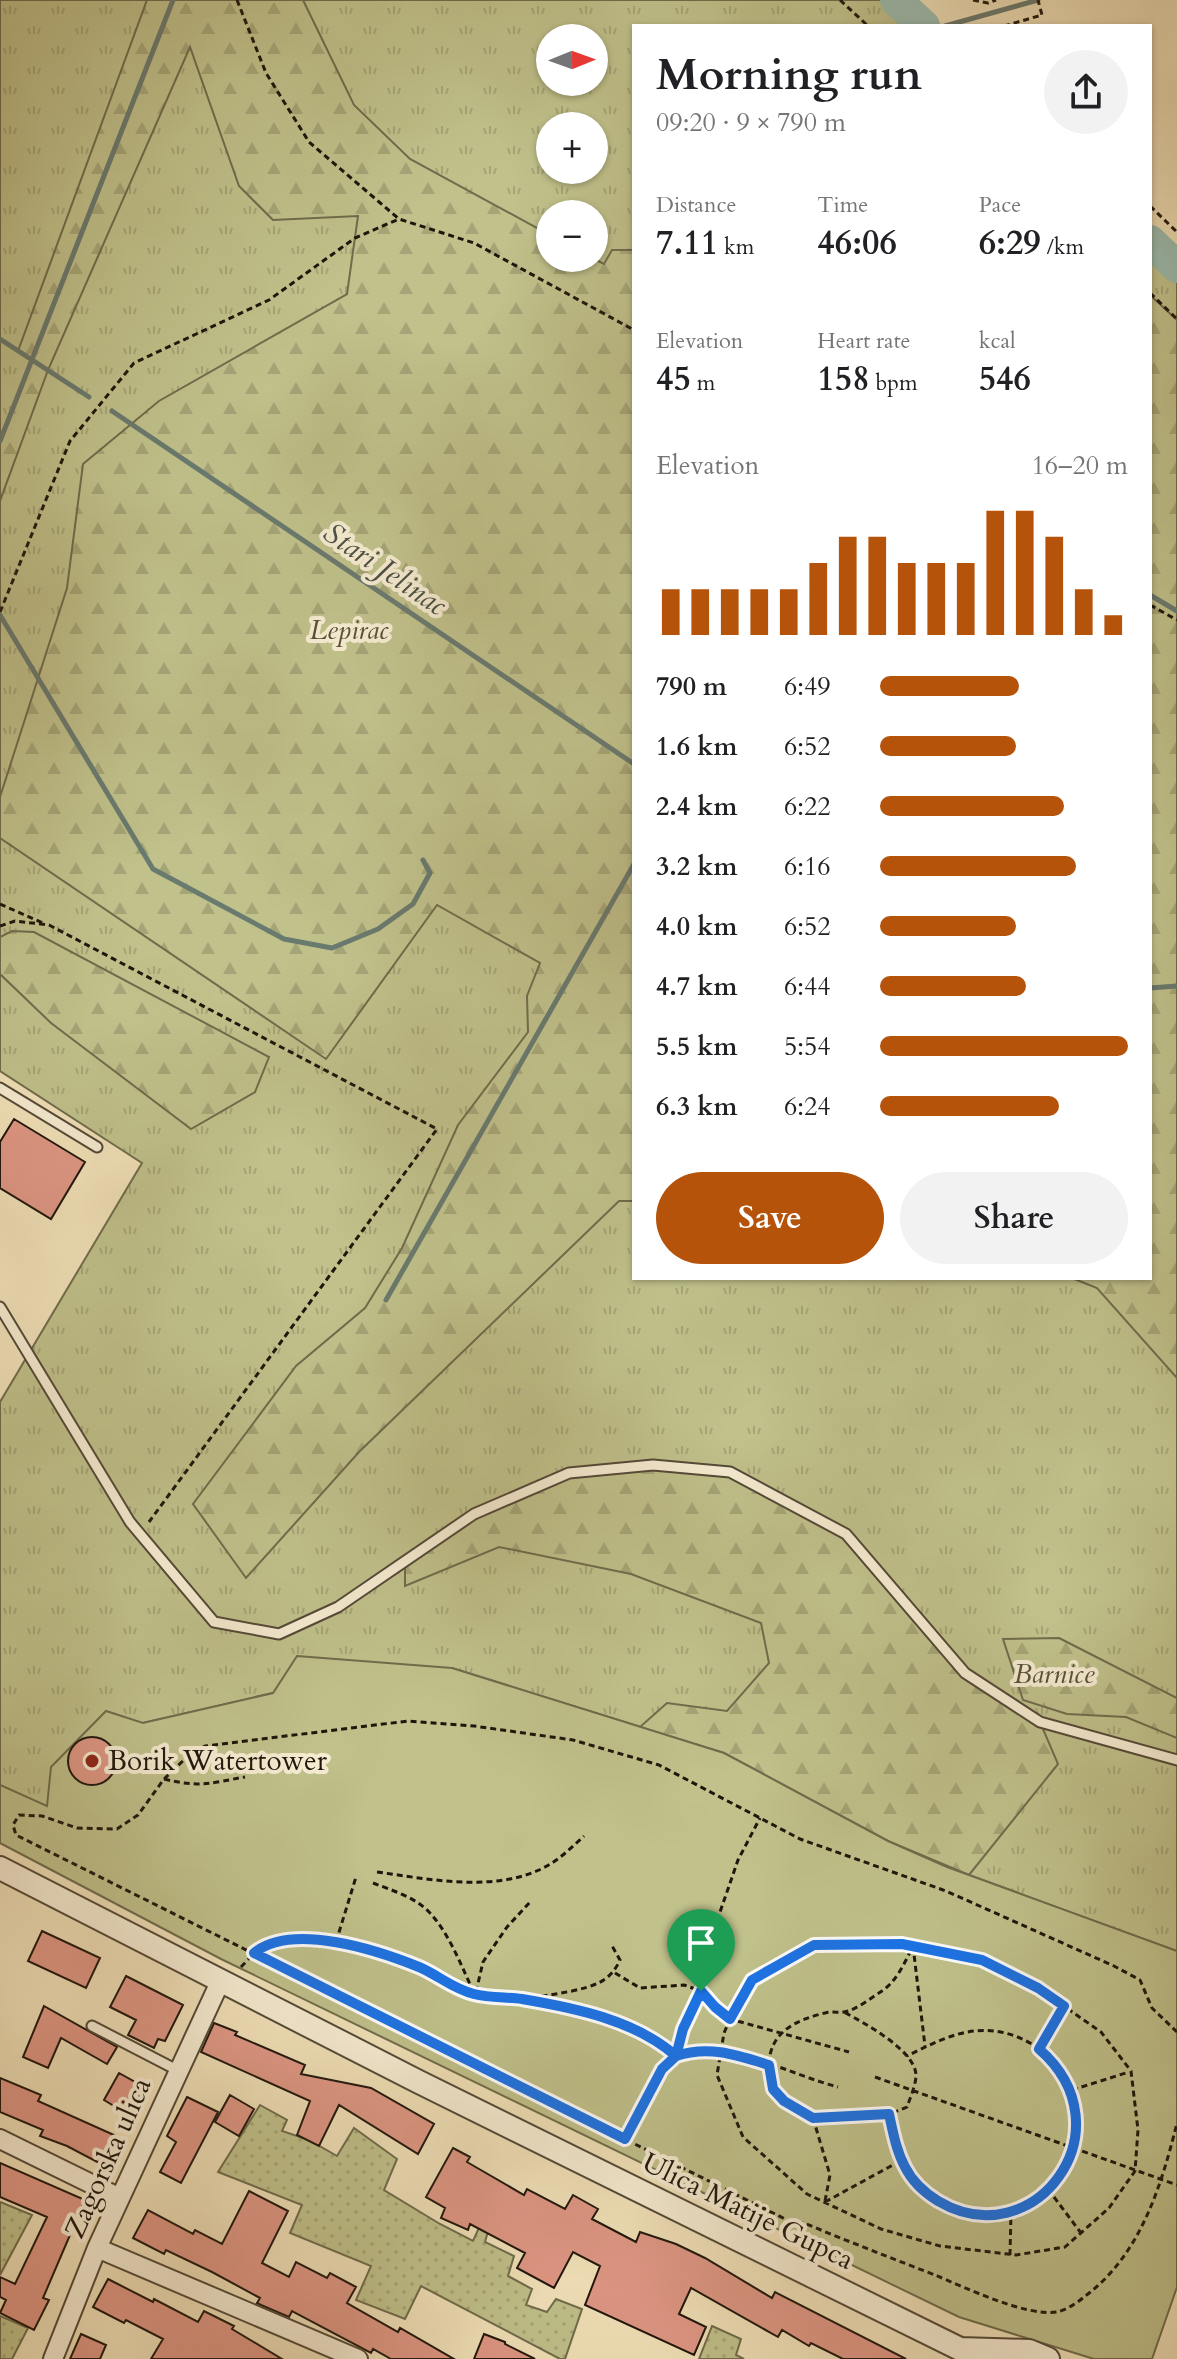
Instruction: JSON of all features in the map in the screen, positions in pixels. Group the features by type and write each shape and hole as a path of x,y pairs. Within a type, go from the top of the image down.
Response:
{"street":[{"name":"Ulica Matije Gupca","path":"0,1868 229,1976 960,2349 1029,2351 1048,2359"},
{"name":"Zagorska ulica","path":"53,2359 97,2248 179,2071 229,1976"},
{"path":"0,2139 120,2198"},
{"path":"97,2248 358,2359"}],"lane":[{"path":"0,1088 97,1147"},
{"path":"0,1307 130,1522 214,1622 279,1634 338,1607 474,1514 569,1473 653,1465 730,1472 846,1534 965,1673 1040,1722 1177,1760"},
{"path":"92,2026 179,2071"}],"path":[{"path":"237,0 266,73 309,142 399,219 474,243 632,329"},
{"path":"840,0 866,24"},
{"path":"973,0 988,3 996,0"},
{"path":"1011,24 1042,15 1038,0"},
{"path":"1152,208 1177,232"},
{"path":"0,612 70,441 134,363 269,300 355,238 399,219"},
{"path":"1152,295 1177,319"},
{"path":"1152,606 1177,620"},
{"path":"0,904 49,925 437,1129 140,1534"},
{"path":"0,926 15,921 49,925"},
{"path":"1177,2032 1152,2008 1140,1980 1114,1966 946,1891 800,1839 659,1765 573,1740 474,1726 408,1721 205,1746 187,1757 164,1779 138,1815 117,1829 77,1828 42,1816 19,1815 13,1825 16,1835 789,2221 804,2223 1002,2302 1057,2312 1095,2290 1122,2261 1137,2235 1162,2180 1177,2123"},
{"path":"164,1779 186,1785 208,1786 245,1777"},
{"path":"676,2056 683,2029 701,1991 723,1904 738,1860 760,1818"},
{"path":"377,1872 456,1883 506,1878 538,1871 562,1857 584,1836"},
{"path":"336,1943 356,1877"},
{"path":"373,1883 403,1895 427,1910 440,1927 475,1995"},
{"path":"475,1995 483,1962 507,1927 531,1901"},
{"path":"229,1976 254,1953 278,1941 309,1939 336,1943 420,1967 475,1995 522,1999 612,2020 662,2044 676,2056"},
{"path":"522,1999 585,1988 606,1981 620,1960 611,1944"},
{"path":"814,1945 913,1946 982,1960 1038,1988 1101,2032 1131,2071 1138,2130 1135,2171 1109,2208 1065,2247 1010,2255 940,2246 881,2229 807,2194 743,2137 717,2075 724,2033 752,1980 814,1945"},
{"path":"844,2012 883,2036 907,2056 916,2072 907,2107 889,2114 813,2118 784,2101 773,2089 769,2051 782,2029 829,2012 844,2012 885,1989 897,1975 913,1946"},
{"path":"913,1946 926,2047"},
{"path":"614,1972 640,1988 684,1985 701,1991 730,2019 849,2052"},
{"path":"1039,2049 1064,2006"},
{"path":"889,2114 906,2169 925,2193 951,2209 981,2215 1011,2212 1038,2198 1060,2177 1073,2150 1078,2120 1072,2090 1056,2064 1033,2043 1005,2032 975,2031 907,2056"},
{"path":"625,2139 662,2069 676,2056 691,2051 721,2051 838,2087"},
{"path":"1072,2090 1131,2071"},
{"path":"875,2077 1177,2185"},
{"path":"813,2118 830,2175 825,2202"},
{"path":"825,2202 902,2160"},
{"path":"1048,2189 1081,2233"},
{"path":"1010,2255 1011,2212"}],"green space":[{"path":"0,0 895,0 922,24 632,24 632,1280 1152,1280 1152,243 1177,268 1177,1951 947,1867 888,1841 724,1753 452,1668 273,1693 143,1723 47,1807 0,1785 0,1402 142,1163 0,1071"},
{"name":"Lepirac","path":"147,0 303,0 354,105 410,159 536,227 536,272 608,272 608,257 612,250 632,250 632,1201 619,1201 359,1452 246,1578 193,1504 296,1366 365,1308 402,1248 458,1125 528,1032 527,996 540,963 437,905 326,1059 0,838 0,797 67,588 83,464 159,401 347,294 358,216 273,220 239,186 190,47 48,370 0,501 0,441 32,360 18,351"},
{"path":"1152,297 1177,320 1177,1378 1097,1288 1077,1280 1152,1280"},
{"path":"12,931 34,932 269,1057 255,1092 191,1129 51,1023 0,974 0,937"},
{"path":"653,1465 730,1472 846,1534 965,1673 1040,1722 1058,1764 969,1875 888,1841 724,1753 640,1727 667,1703 727,1711 769,1663 761,1623 631,1574 499,1547 405,1586 405,1561 474,1514 569,1473"},
{"name":"Barnice","path":"1059,1638 1177,1698 1177,1738 1126,1717 1067,1714 1023,1700 1003,1639"},
{"path":"297,1656 452,1668 724,1753 888,1841 947,1867 1177,1951 1177,2287 1152,2359 1094,2359 959,2317 221,1959 0,1843 0,1785 47,1806 51,1767 106,1711 143,1723 273,1693"},
{"path":"260,2105 287,2120 282,2131 309,2140 337,2156 354,2128 397,2159 384,2190 473,2241 482,2221 489,2228 485,2242 514,2256 508,2276 532,2289 526,2305 547,2312 556,2299 582,2309 565,2359 421,2286 405,2319 356,2300 371,2266 290,2233 302,2205 218,2172"},
{"path":"0,2202 32,2215 0,2275"},
{"path":"0,2316 28,2328 12,2359 0,2359"},
{"path":"712,2326 741,2339 736,2355 744,2359 699,2359"}],"building":[{"path":"14,1119 85,1162 51,1219 0,1188 0,1142"},
{"name":"Borik Watertower","path":"92,1737 109,1744 116,1761 109,1778 92,1785 75,1778 68,1761 75,1744"},
{"path":"42,1931 100,1958 86,1988 28,1961"},
{"path":"126,1976 183,2005 165,2041 158,2039 154,2048 128,2035 136,2020 110,2007"},
{"path":"44,2006 117,2047 107,2064 61,2038 48,2068 23,2057"},
{"path":"214,2023 305,2065 301,2074 371,2088 434,2124 418,2154 339,2105 319,2146 297,2135 310,2101 201,2052"},
{"path":"119,2073 144,2087 130,2112 124,2112 104,2100"},
{"path":"0,2078 41,2095 38,2101 114,2135 99,2163 40,2136 43,2130 0,2112"},
{"path":"230,2095 254,2109 239,2136 215,2122"},
{"path":"187,2097 218,2112 181,2183 160,2172 176,2142 167,2136"},
{"path":"453,2148 470,2157 467,2162 524,2195 527,2189 565,2209 573,2195 598,2209 592,2219 636,2242 640,2232 676,2244 772,2298 775,2292 906,2359 843,2359 811,2343 809,2346 782,2330 778,2337 691,2288 679,2314 706,2327 694,2355 585,2305 600,2266 573,2252 554,2288 517,2268 525,2253 470,2224 468,2230 441,2218 445,2208 426,2197"},
{"path":"0,2163 85,2200 43,2298 49,2300 34,2330 0,2313 6,2300 0,2297 0,2277 15,2284 47,2217 0,2197"},
{"path":"249,2191 288,2211 262,2263 289,2277 296,2262 327,2278 330,2273 356,2287 347,2303 398,2332 400,2328 454,2359 391,2359 373,2349 371,2353 292,2311 289,2317 261,2305 257,2303 260,2298 212,2272 166,2250 164,2254 133,2238 148,2210 193,2234 195,2230 222,2244"},
{"path":"108,2279 198,2322 204,2311 234,2326 232,2329 282,2359 151,2359 163,2339 93,2307"},
{"path":"81,2334 106,2345 100,2359 70,2359"},
{"path":"484,2334 505,2342 535,2359 474,2359"}],"waterway":[{"path":"0,441 173,0"},
{"path":"896,0 922,24"},
{"path":"952,24 1038,0"},
{"path":"1152,243 1177,267"},
{"name":"Stari Jelinac","path":"0,339 89,397"},
{"name":"Stari Jelinac","path":"112,411 632,763"},
{"path":"1152,596 1177,611"},
{"path":"0,615 153,869 284,939 332,948 378,929 413,904 430,873 423,860"},
{"path":"386,1300 632,868"},
{"name":"Stari Jelinac","path":"1152,988 1177,986"}],"place":[{"name":"Borik Watertower","path":"92,1761"}],"route":[{"path":"701,1991 683,2029 676,2056 662,2069 625,2139 254,1953 278,1941 309,1939 350,1945 420,1967 475,1995 522,1999 612,2020 662,2044 676,2056 691,2051 721,2051 769,2065 773,2089 784,2101 813,2118 882,2117 889,2114 906,2169 925,2193 951,2209 981,2215 1011,2212 1048,2189 1060,2177 1073,2150 1078,2120 1072,2090 1056,2064 1039,2049 1064,2006 1038,1988 982,1960 902,1944 814,1945 752,1980 730,2019 701,1991"}]}
